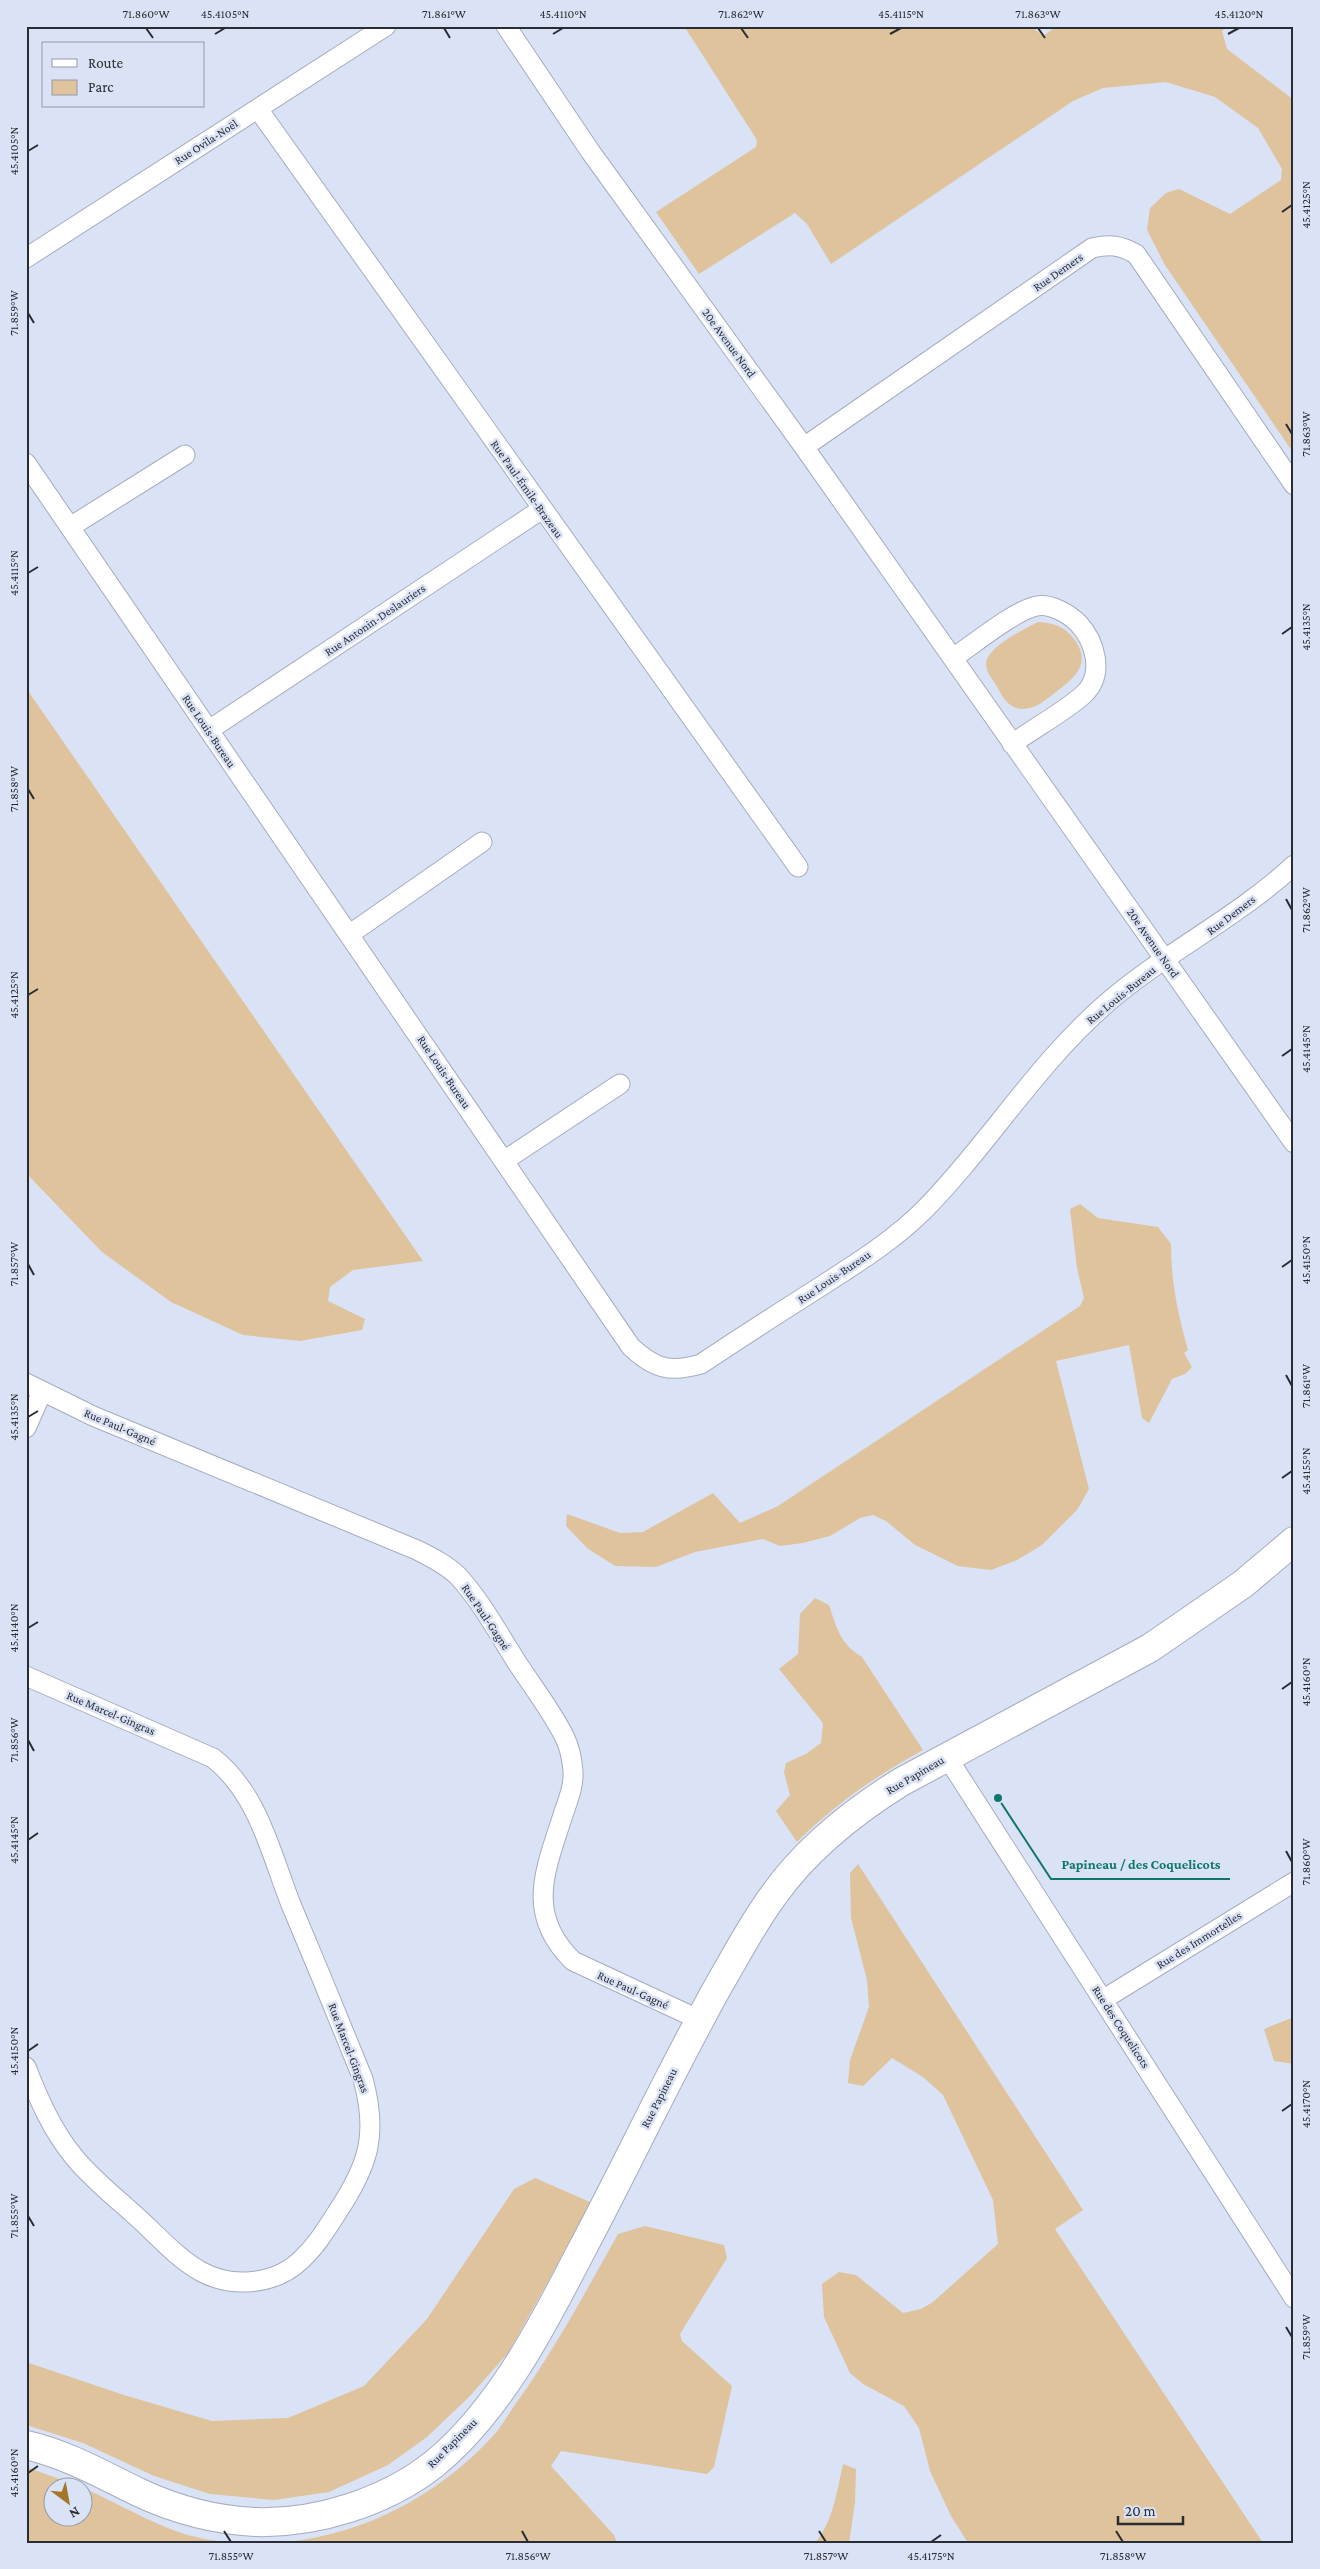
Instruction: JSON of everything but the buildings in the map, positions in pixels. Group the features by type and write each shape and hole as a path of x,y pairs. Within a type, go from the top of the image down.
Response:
{"street":[{"name":"Rue Ovila-Noël","path":"26,258 386,26"},
{"name":"20e Avenue Nord","path":"506,26 590,151 954,658 1012,744 1294,1143"},
{"name":"Rue Paul-Émile-Brazeau","path":"258,109 798,867"},
{"name":"Rue Demers","path":"804,447 1092,248 1110,244 1123,246 1136,254 1294,485"},
{"path":"70,527 185,455"},
{"name":"Rue Louis-Bureau","path":"26,463 505,1160 631,1348 644,1359 664,1368 682,1369 701,1364 860,1261 922,1212 942,1192 1057,1051 1108,1002 1165,960"},
{"name":"Rue Antonin-Deslauriers","path":"209,730 542,509"},
{"path":"954,658 1021,612 1038,605 1056,609 1073,618 1087,632 1096,654 1095,676 1085,693 1012,744"},
{"path":"350,934 482,842"},
{"name":"Rue Demers","path":"1165,960 1244,906 1294,865"},
{"path":"505,1160 620,1084"},
{"name":"Rue Paul-Gagné","path":"26,1383 143,1437 417,1550 457,1575 473,1596 552,1716 565,1738 571,1755 572,1790 546,1867 542,1891 543,1910 549,1932 560,1948 573,1961 700,2020"},
{"path":"26,1428 42,1392"},
{"name":"Rue Papineau","path":"26,2444 94,2469 164,2503 192,2512 234,2520 280,2521 317,2516 350,2507 410,2480 434,2463 462,2436 508,2378 540,2329 700,2020 753,1925 775,1893 800,1864 834,1830 863,1805 947,1757 1150,1648 1243,1584 1294,1541"},
{"name":"Rue Marcel-Gingras","path":"26,1676 213,1758 226,1769 248,1797 363,2079 370,2102 371,2123 365,2164 355,2185 321,2237 301,2260 281,2274 263,2280 242,2283 219,2279 185,2261 74,2158 48,2120 26,2067"},
{"name":"Rue des Coquelicots","path":"947,1757 1294,2298"},
{"name":"Rue des Immortelles","path":"1104,1999 1294,1882"}],"green space":[{"path":"684,26 1031,26 1043,36 1057,26 1229,26 1222,31 1227,49 1294,100 1294,454 1165,265 1147,230 1150,208 1166,193 1179,189 1230,214 1281,180 1282,169 1258,128 1215,97 1166,82 1103,88 1073,101 831,264 807,224 795,213 699,274 656,212 756,147 757,140"},
{"path":"1038,622 1049,623 1066,631 1079,648 1081,663 1075,675 1046,700 1030,708 1018,708 1009,704 1003,697 988,673 986,664 992,652 999,646 1015,634"},
{"path":"26,688 423,1261 353,1270 330,1287 328,1301 365,1319 362,1330 300,1341 243,1335 171,1302 102,1252 26,1173"},
{"path":"1080,1204 1098,1218 1158,1227 1171,1244 1176,1298 1188,1350 1184,1353 1192,1367 1185,1374 1172,1379 1149,1423 1142,1418 1129,1345 1056,1361 1089,1489 1077,1510 1042,1545 1017,1560 991,1570 958,1566 915,1545 886,1521 873,1515 860,1518 830,1536 803,1543 780,1546 763,1539 695,1552 656,1567 615,1566 587,1548 566,1526 567,1514 620,1533 643,1532 713,1493 740,1523 778,1506 1080,1306 1084,1298 1077,1268 1070,1209"},
{"path":"815,1598 829,1605 840,1635 849,1647 862,1657 923,1750 889,1770 841,1803 797,1842 776,1811 790,1795 784,1772 786,1763 806,1754 821,1743 823,1723 779,1669 798,1654 800,1614"},
{"path":"858,1864 1083,2210 1055,2229 1263,2543 968,2543 951,2516 930,2471 919,2428 904,2406 863,2384 850,2373 824,2317 822,2284 839,2272 856,2275 903,2313 921,2309 933,2302 998,2244 993,2200 943,2095 923,2077 892,2058 863,2086 848,2083 850,2060 869,2007 867,1980 851,1918 850,1873"},
{"path":"1294,2017 1294,2064 1274,2061 1264,2029"},
{"path":"535,2178 590,2202 508,2353 469,2397 427,2437 388,2465 329,2492 274,2500 210,2494 154,2476 83,2443 26,2425 26,2362 124,2395 212,2421 288,2418 364,2386 427,2319 514,2189"},
{"path":"645,2226 724,2245 727,2258 680,2334 682,2341 732,2386 714,2467 707,2474 561,2451 551,2466 614,2535 617,2543 258,2543 290,2541 328,2535 365,2523 400,2507 434,2487 465,2464 493,2436 531,2382 570,2320 618,2234"},
{"path":"843,2464 856,2469 855,2503 849,2543 815,2543 830,2516"},
{"path":"26,2467 51,2476 42,2476 42,2526 92,2526 92,2492 161,2525 211,2540 247,2543 26,2543"}],"place":[{"name":"Papineau / des Coquelicots","path":"998,1798"}]}
